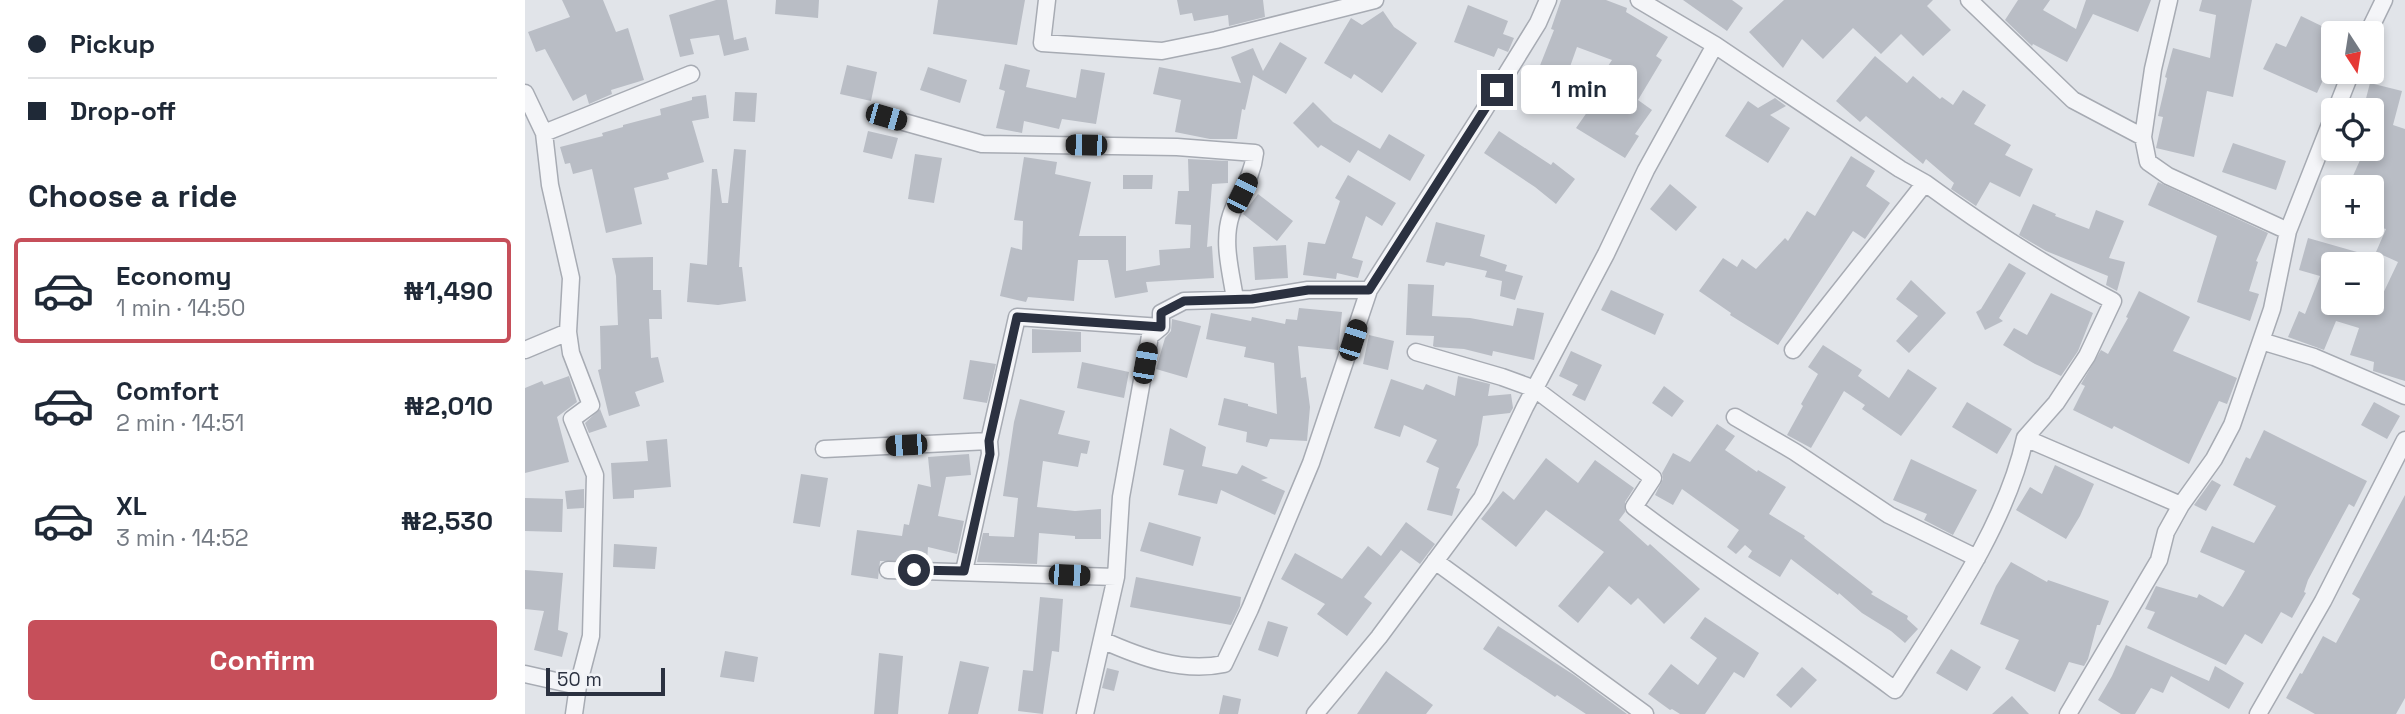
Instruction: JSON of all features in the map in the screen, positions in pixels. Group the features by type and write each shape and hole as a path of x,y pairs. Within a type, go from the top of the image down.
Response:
{"street":[{"path":"1047,0 1042,43 1162,51 1375,0"},
{"path":"1102,640 1141,657 1189,666 1224,664 1251,609 1311,463 1369,290 1538,23 1548,0"},
{"path":"1416,352 1535,389 1653,478 1634,507 1686,548 1854,659 1895,690 1977,558 2018,469 2025,438 2056,404 2087,356 2113,301 2053,270 1715,46 1639,0"},
{"path":"1969,0 2073,100 2143,136"},
{"path":"2169,0 2153,69 2143,136 2148,162 2168,176 2288,231"},
{"path":"2374,21 2384,0"},
{"path":"1315,714 1379,637 1482,498 1646,170 1715,46"},
{"path":"544,132 691,74"},
{"path":"525,93 544,132 550,185 571,278 568,332 571,353 591,405 572,419 594,475 591,636 574,714"},
{"path":"886,117 982,144 1177,148 1255,153 1253,172 1231,215 1226,240 1235,299"},
{"path":"2069,714 2159,560 2166,532 2181,505 2214,459 2232,425 2272,309 2288,231 2321,147"},
{"path":"1793,350 1925,183"},
{"path":"1161,327 1161,313 1184,301 1252,299 1308,290 1369,290"},
{"path":"964,571 1017,317 1161,327"},
{"path":"1085,714 1116,577 1121,497 1150,336 1161,327"},
{"path":"525,349 568,332"},
{"path":"2261,341 2314,357 2405,396"},
{"path":"1735,417 1795,452 1889,515 1977,558"},
{"path":"2025,438 2181,505"},
{"path":"2258,714 2323,600 2405,440"},
{"path":"824,449 989,441"},
{"path":"1435,561 1644,714"},
{"path":"888,570 1116,577"},
{"path":"525,674 578,686"}],"building":[{"path":"562,0 603,0 616,32 628,28 644,80 611,90 612,94 589,104 586,94 573,101 545,49 536,52 528,32 570,17"},
{"path":"716,0 727,0 734,40 746,37 749,50 724,56 719,35 690,39 694,54 680,57 669,15"},
{"path":"776,0 819,0 818,18 775,14"},
{"path":"938,0 1025,0 1017,45 933,34"},
{"path":"1177,0 1263,0 1265,17 1229,26 1228,15 1194,21 1192,13 1180,15"},
{"path":"1561,0 1606,0 1627,8 1626,12 1668,37 1656,56 1662,60 1638,100 1652,110 1635,134 1639,136 1625,158 1576,128 1616,71 1608,66 1612,60 1577,47 1566,78 1539,68 1554,30 1551,29"},
{"path":"1683,0 1732,0 1743,8 1727,31"},
{"path":"1784,0 1933,0 1927,6 1951,30 1923,56 1901,34 1881,54 1853,28 1823,59 1802,39 1783,68 1749,32"},
{"path":"2018,0 2050,0 2043,10 2076,29 2086,0 2151,0 2138,32 2093,14 2067,62 2033,44 2032,46 2005,20"},
{"path":"2202,0 2252,0 2233,97 2207,91 2194,157 2156,148 2163,117 2158,116 2173,48 2210,58 2216,15 2199,11"},
{"path":"1468,5 1508,21 1503,34 1514,38 1508,52 1498,48 1494,57 1454,42"},
{"path":"1383,11 1394,27 1417,43 1382,93 1354,74 1351,79 1324,63 1351,18 1362,25"},
{"path":"2301,16 2321,26 2321,84 2317,93 2263,69 2276,43 2286,47"},
{"path":"1280,42 1307,58 1286,94 1253,75 1245,110 1242,109 1237,139 1210,139 1175,132 1181,100 1153,94 1159,67 1241,83 1231,57 1253,48 1263,71"},
{"path":"1875,56 1907,83 1913,76 1940,99 1942,97 1953,105 1963,90 1986,105 1974,124 2011,145 2005,155 2033,169 2020,197 1990,182 1976,206 1951,189 1954,183 1926,159 1923,164 1866,116 1860,122 1836,101"},
{"path":"1005,64 1030,70 1026,87 1076,98 1081,69 1105,73 1096,124 1062,119 1059,129 1024,121 1022,133 996,128 1005,91 999,89"},
{"path":"847,65 877,72 871,101 840,94"},
{"path":"928,67 967,80 960,103 920,90"},
{"path":"2370,84 2402,91 2393,125 2405,129 2405,381 2373,371 2374,362 2350,355 2359,328 2336,321 2324,350 2288,337 2299,311 2305,314 2320,276 2299,270 2308,238 2357,252 2321,252 2321,315 2384,315 2384,291 2398,262 2384,256 2384,252 2376,252 2386,229 2384,175 2353,175 2360,161 2384,161 2384,98 2366,98"},
{"path":"735,92 757,93 755,122 733,121"},
{"path":"706,95 709,118 692,121 704,162 667,173 669,179 634,188 642,224 606,233 592,169 573,174 570,163 565,164 560,147 603,136 602,133 623,125 661,115 660,109 692,100 692,97"},
{"path":"1775,98 1786,106 1770,115 1790,128 1768,163 1725,136 1748,101 1758,108"},
{"path":"1313,102 1333,122 1380,149 1389,134 1425,155 1410,181 1358,150 1350,163 1321,145 1318,148 1293,123"},
{"path":"868,131 898,138 892,159 863,152"},
{"path":"1499,131 1551,165 1553,162 1575,179 1556,204 1484,153"},
{"path":"2233,143 2286,161 2276,190 2222,172"},
{"path":"734,149 746,150 739,267 742,267 746,301 718,305 687,302 690,263 707,265 712,169 717,169 722,203 728,203"},
{"path":"915,154 942,158 934,203 908,199"},
{"path":"1851,156 1875,171 1866,186 1890,203 1865,239 1853,231 1778,345 1730,315 1731,313 1699,291 1723,258 1737,267 1742,259 1756,269 1785,238 1788,241 1807,211 1815,216"},
{"path":"1024,157 1057,162 1055,174 1091,182 1079,236 1126,236 1126,271 1160,265 1159,250 1190,248 1191,225 1175,224 1178,191 1189,191 1188,159 1228,161 1228,183 1212,184 1207,247 1212,246 1214,278 1146,282 1148,292 1115,298 1108,260 1078,260 1074,301 1028,297 1026,302 1000,296 1011,247 1022,250 1023,221 1014,220"},
{"path":"1123,175 1153,175 1152,189 1123,189"},
{"path":"1348,175 1396,203 1382,226 1366,216 1352,258 1363,261 1358,278 1337,273 1336,279 1303,275 1308,242 1325,244 1340,201 1335,198"},
{"path":"2158,182 2268,233 2256,261 2258,262 2249,291 2259,294 2250,321 2197,302 2217,236 2148,205"},
{"path":"1670,184 1697,207 1676,231 1650,209"},
{"path":"1258,194 1293,221 1277,241 1243,214"},
{"path":"2033,204 2089,229 2096,210 2124,221 2109,258 2125,262 2117,291 2106,285 2108,276 2046,251 2019,235"},
{"path":"1436,222 1485,235 1480,256 1507,265 1505,271 1523,276 1515,300 1500,296 1502,281 1485,277 1487,271 1446,262 1444,266 1426,262"},
{"path":"1286,245 1288,278 1255,280 1253,247"},
{"path":"653,257 653,290 661,290 662,319 649,319 651,358 658,357 664,382 635,392 640,406 609,416 598,370 601,369 600,326 618,325 616,276 612,258"},
{"path":"2009,263 2026,273 1999,318 2003,321 1985,330 1976,312 1981,309"},
{"path":"1911,280 1946,313 1909,353 1896,341 1918,316 1896,299"},
{"path":"1408,284 1434,285 1432,316 1470,318 1513,326 1517,308 1544,313 1534,360 1493,351 1492,356 1464,349 1435,347 1434,336 1406,335"},
{"path":"1611,290 1664,314 1655,335 1601,310"},
{"path":"2139,291 2190,317 2173,351 2237,378 2227,404 2219,401 2189,464 2114,426 2112,429 2073,410 2085,386 2081,384 2101,350 2108,354"},
{"path":"2051,293 2093,313 2078,351 2061,376 2003,345 2014,328 2027,335"},
{"path":"1299,308 1342,312 1338,350 1298,346 1301,378 1306,377 1310,407 1307,441 1270,439 1267,447 1246,442 1247,432 1218,425 1224,398 1277,414 1274,363 1244,357 1246,347 1206,339 1211,313 1285,324 1286,319 1297,320"},
{"path":"1172,319 1201,326 1187,378 1156,369 1165,338 1171,331"},
{"path":"1032,329 1081,332 1081,352 1032,353"},
{"path":"1369,335 1394,341 1388,370 1363,364"},
{"path":"1823,345 1862,370 1858,376 1889,398 1908,369 1937,388 1901,436 1862,409 1865,405 1844,391 1811,448 1787,435 1818,374 1808,367"},
{"path":"1571,351 1602,365 1585,401 1572,395 1578,385 1559,376"},
{"path":"970,360 996,364 987,403 963,399"},
{"path":"1082,362 1129,372 1124,398 1077,388"},
{"path":"569,376 577,402 557,417 569,462 525,473 525,388 542,381 544,385"},
{"path":"1458,376 1490,384 1488,396 1511,394 1513,408 1510,413 1483,416 1478,445 1456,488 1460,489 1452,516 1427,510 1439,468 1426,462 1437,440 1404,425 1400,437 1374,428 1391,379 1423,390 1426,384 1455,396"},
{"path":"1664,386 1684,401 1672,417 1652,403"},
{"path":"1020,399 1065,411 1058,434 1090,441 1087,454 1081,453 1078,467 1043,461 1037,507 1075,511 1101,509 1101,539 1075,539 1075,536 1039,533 1037,564 977,562 983,533 989,533 989,536 1014,537 1018,498 1003,496"},
{"path":"1967,402 2012,429 1997,454 1952,427"},
{"path":"2374,402 2400,416 2387,439 2361,425"},
{"path":"600,409 607,427 589,433 585,423"},
{"path":"1717,424 1735,436 1725,450 1757,472 1758,470 1786,487 1769,514 1805,536 1804,538 1873,592 1871,594 1908,616 1907,619 1918,629 1905,643 1791,559 1780,577 1748,557 1752,551 1745,545 1736,554 1727,547 1739,530 1682,489 1673,505 1655,495 1663,479 1662,473 1673,453 1690,462"},
{"path":"1170,428 1206,447 1202,466 1237,474 1242,465 1268,478 1261,480 1285,491 1275,515 1221,490 1217,504 1178,495 1184,470 1163,465"},
{"path":"2264,430 2367,481 2354,507 2349,504 2308,580 2304,592 2306,593 2292,618 2281,612 2262,644 2245,634 2226,665 2147,628 2155,612 2145,609 2156,586 2197,598 2199,594 2223,607 2231,595 2245,571 2200,552 2212,526 2254,543 2276,506 2233,485 2246,457 2250,459"},
{"path":"667,439 671,487 634,490 634,498 613,499 611,463 648,461 646,441"},
{"path":"969,454 971,475 946,477 938,516 964,521 957,554 928,547 927,561 880,561 878,579 851,575 857,530 902,536 904,524 909,525 918,484 931,487 928,457"},
{"path":"1546,458 1578,483 1595,460 1634,488 1625,502 1625,512 1619,520 1700,589 1664,624 1638,598 1631,605 1609,586 1578,623 1558,606 1604,552 1546,510 1516,547 1481,519 1503,491 1514,500"},
{"path":"1911,459 1977,490 1953,535 1924,520 1927,514 1893,500"},
{"path":"2055,465 2094,484 2066,539 2016,510 2030,487 2042,494"},
{"path":"801,474 828,478 820,527 793,523"},
{"path":"2212,480 2221,485 2206,511 2194,505"},
{"path":"584,489 584,508 567,509 565,491"},
{"path":"2405,495 2405,698 2396,714 2315,714 2286,698 2323,636 2336,643 2360,599 2352,594"},
{"path":"525,498 563,499 562,532 525,531"},
{"path":"1149,522 1201,537 1193,566 1140,551"},
{"path":"1406,522 1435,544 1420,564 1401,550 1364,597 1372,603 1347,636 1317,614 1325,604 1281,579 1295,553 1342,579 1368,546 1381,556"},
{"path":"614,544 657,547 655,569 613,567"},
{"path":"2011,562 2047,582 2048,580 2109,601 2100,625 2097,625 2084,666 2069,662 2055,692 2005,669 2019,640 1980,624 1996,586"},
{"path":"525,570 563,573 558,630 568,633 562,657 534,650 544,611 525,609"},
{"path":"1136,577 1241,597 1240,606 1231,625 1130,607"},
{"path":"1040,597 1063,599 1059,652 1052,651 1043,714 1018,711 1023,670 1033,671"},
{"path":"1705,617 1759,653 1744,678 1734,672 1705,714 1680,714 1648,694 1671,664 1698,685 1717,658 1690,638"},
{"path":"1268,621 1288,627 1278,657 1258,650"},
{"path":"1498,626 1574,675 1627,714 1586,714 1557,695 1555,697 1483,649"},
{"path":"2126,645 2209,681 2215,666 2244,683 2229,709 2171,676 2163,693 2151,688 2135,714 2121,714 2098,700"},
{"path":"1951,649 1981,667 1967,691 1936,673"},
{"path":"725,651 758,657 754,682 720,677"},
{"path":"879,653 903,656 898,714 874,714"},
{"path":"960,661 989,667 978,714 948,714"},
{"path":"1802,667 1817,680 1791,708 1776,695"},
{"path":"1107,668 1119,671 1114,691 1102,688"},
{"path":"1386,671 1433,705 1426,714 1357,714"},
{"path":"1223,695 1241,699 1238,714 1219,714"},
{"path":"2012,696 2029,714 1992,714"}],"route":[{"path":"914,570 964,571 1017,317 1161,327 1161,313 1184,301 1252,299 1308,290 1369,290 1497,90"}]}
